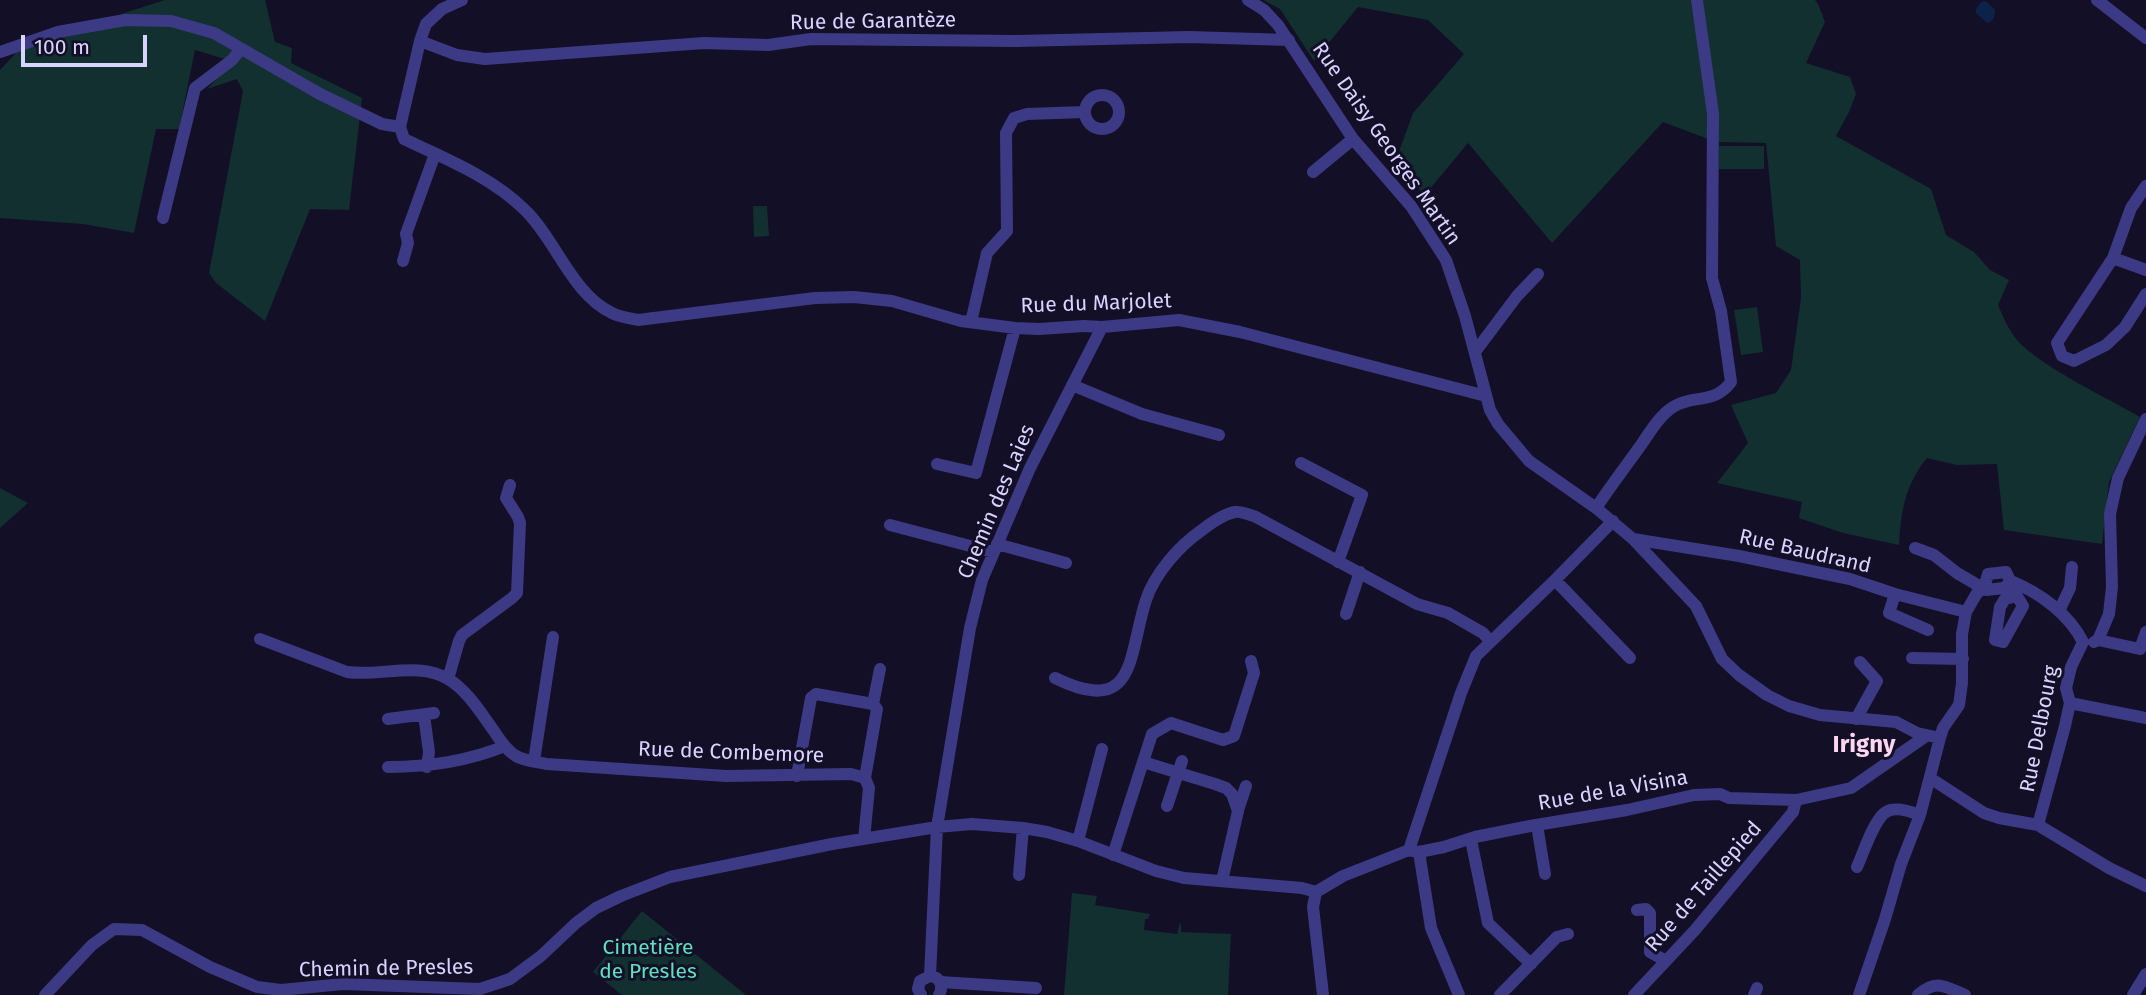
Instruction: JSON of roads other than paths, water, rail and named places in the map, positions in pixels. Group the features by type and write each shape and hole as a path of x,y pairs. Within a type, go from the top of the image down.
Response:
{"street":[{"path":"400,127 426,24 442,9 463,0"},
{"name":"Rue Daisy Georges Martin","path":"1248,0 1271,16 1353,139 1410,206 1446,260 1490,410 1498,424 1529,461 1613,521 1653,559 1696,606 1722,659 1738,675 1789,706 1820,715 1896,722 1926,736 1940,738"},
{"path":"1596,508 1658,422 1672,408 1684,402 1724,392 1731,382 1721,311 1712,278 1713,114 1698,0"},
{"path":"2097,0 2146,37"},
{"name":"Rue du Marjolet","path":"0,52 58,32 125,20 171,20 214,33 320,93 382,124 400,127 404,139 473,173 523,208 543,229 578,283 594,302 613,314 638,320 815,298 855,297 892,301 971,323 1015,328 1102,327 1185,321 1240,332 1486,396"},
{"name":"Rue de Garantèze","path":"420,41 457,55 485,59 704,43 768,45 811,39 1017,41 1189,37 1289,40"},
{"path":"163,218 195,88 232,60 241,49"},
{"path":"971,323 987,253 1007,231 1006,133 1014,118 1027,114 1086,112"},
{"path":"1313,172 1353,139"},
{"path":"403,261 408,243 406,234 435,154"},
{"path":"2146,186 2131,208 2113,258 2057,344 2062,356 2074,361 2106,345 2124,327 2146,294"},
{"path":"2113,258 2146,270"},
{"path":"1475,352 1517,296 1538,274"},
{"name":"Chemin des Laies","path":"936,984 937,827 970,628 982,580 1030,468 1102,327"},
{"path":"937,464 976,473 1015,328"},
{"path":"1072,385 1142,414 1219,435"},
{"path":"2098,640 2109,614 2112,587 2110,514 2118,478 2146,419"},
{"path":"1301,463 1362,495 1338,562"},
{"path":"260,639 346,672 361,674 418,670 433,672 448,679 462,635 516,593 520,523 506,498 510,485"},
{"path":"1055,678 1071,686 1098,692 1117,685 1131,663 1146,598 1163,569 1182,544 1212,523 1236,512 1256,517 1417,604 1448,613 1490,641"},
{"path":"1459,995 1431,928 1414,851 1461,693 1476,656 1613,521"},
{"path":"890,524 1066,563"},
{"name":"Rue Baudrand","path":"1633,539 1739,556 1850,579 1895,594 1966,612"},
{"path":"1653,559 1667,543"},
{"path":"1915,548 1934,555 1957,573 1984,588 2004,588 2011,581"},
{"path":"2060,611 2070,588 2072,567"},
{"path":"1346,614 1360,572"},
{"path":"1555,580 1630,658"},
{"path":"2011,581 2060,611 2083,642 2092,643 2098,640 2140,649 2146,632"},
{"path":"2011,581 2017,596"},
{"path":"1863,994 1901,864 1920,815 1943,728 1959,705 1962,634 1966,612 1977,593 1984,588"},
{"path":"1895,594 1889,613 1928,630"},
{"path":"534,761 553,637"},
{"name":"Rue Delbourg","path":"2038,825 2070,702 2066,688 2071,667 2083,642"},
{"path":"1912,658 1963,659"},
{"path":"1113,855 1152,734 1171,723 1223,740 1234,736 1254,673 1251,661"},
{"path":"1856,719 1877,681 1860,662"},
{"path":"873,704 880,669"},
{"name":"Rue de Combemore","path":"448,679 463,691 505,746 516,756 534,761 726,776 851,774 865,778"},
{"path":"797,776 811,698 816,694 873,704 877,709 865,778 869,788 864,839"},
{"path":"2070,702 2146,718"},
{"path":"388,719 429,714 429,752 426,766"},
{"name":"Rue de la Visina","path":"1316,892 1343,876 1414,851 1475,837 1627,810 1693,795 1720,794 1728,798 1796,800 1851,788 1926,736"},
{"path":"388,767 426,766 490,752 505,746"},
{"path":"1078,841 1102,749"},
{"path":"1143,762 1180,767 1226,788 1233,794 1238,811"},
{"path":"1167,806 1180,767"},
{"path":"1930,778 1979,809 1999,818 2038,825 2109,868 2146,886"},
{"path":"1222,881 1246,786"},
{"name":"Rue de Taillepied","path":"1634,995 1667,961 1793,812 1796,800"},
{"path":"1857,867 1870,834 1885,812 1910,811 1920,815"},
{"name":"Chemin de Presles","path":"46,995 92,945 114,929 142,930 210,967 257,987 281,990 343,984 480,989 510,979 596,908 670,877 864,839 972,824 1047,832 1156,871 1184,878 1303,888 1316,892"},
{"path":"1537,825 1545,874"},
{"path":"1018,876 1023,828"},
{"path":"1471,840 1488,923 1531,964"},
{"path":"1316,892 1313,907 1323,995"},
{"path":"1637,910 1646,909 1650,912 1650,952 1667,961"},
{"path":"1500,995 1557,937 1568,934"},
{"path":"2133,995 2146,974"},
{"path":"919,994 920,981 1036,988"},
{"path":"1917,995 1928,986 1940,985 1965,995"}],"water":[{"path":"1986,1 1995,10 1994,18 1987,23 1976,13 1981,2"}],"district":[{"name":"Irigny","path":"1864,745"}],"park label":[{"name":"Cimetière de Presles","path":"648,960"}]}
